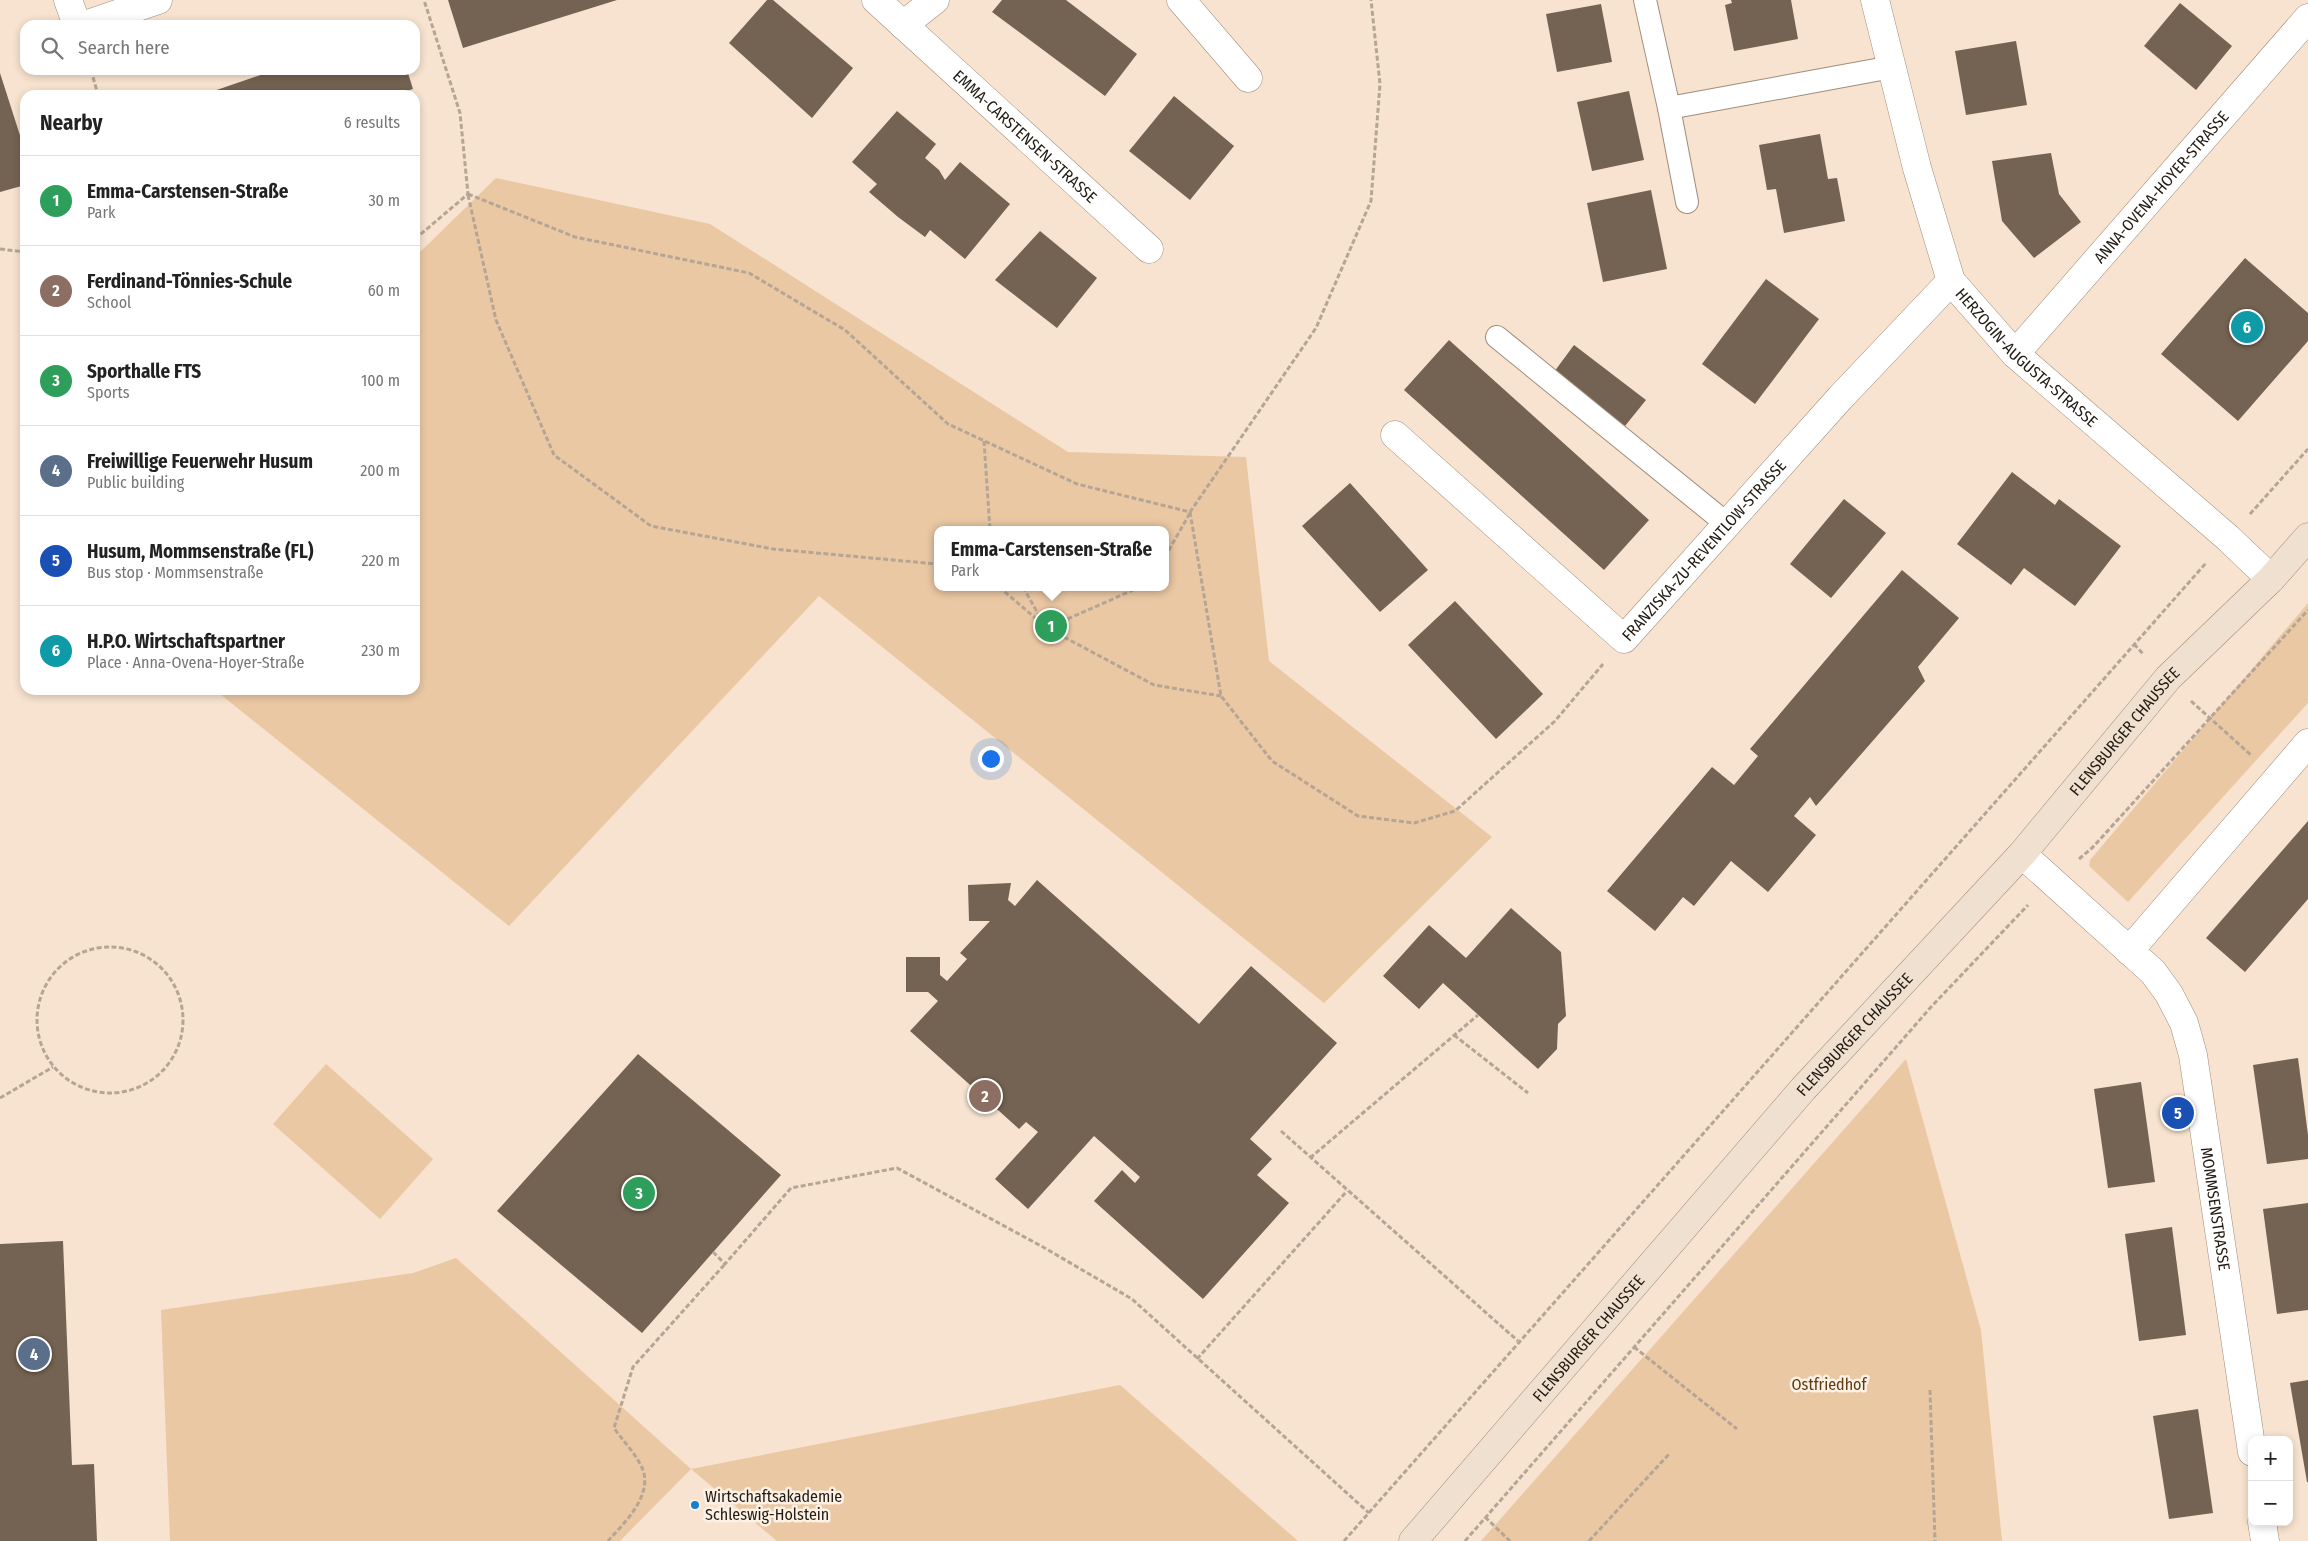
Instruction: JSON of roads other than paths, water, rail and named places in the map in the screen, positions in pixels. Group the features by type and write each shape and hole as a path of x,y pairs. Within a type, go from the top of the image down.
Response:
{"main road":[{"name":"FLENSBURGER CHAUSSEE","path":"1413,1541 1803,1089 2022,854 2168,678 2271,579 2308,537"}],"street":[{"path":"68,0 75,20"},
{"path":"99,20 158,0"},
{"name":"EMMA-CARSTENSEN-STRASSE","path":"876,0 1149,249"},
{"path":"903,25 935,0"},
{"path":"1181,0 1248,78"},
{"name":"HERZOGIN-AUGUSTA-STRASSE","path":"1875,0 1917,168 1951,281 2014,354 2228,538 2271,579"},
{"name":"ANNA-OVENA-HOYER-STRASSE","path":"2014,354 2308,18"},
{"name":"FRANZISKA-ZU-REVENTLOW-STRASSE","path":"1395,435 1624,639 1840,398 1951,281"},
{"path":"2129,951 2308,743"},
{"name":"MOMMSENSTRASSE","path":"2022,854 2153,972 2169,994 2184,1023 2193,1055 2250,1436"},
{"path":"2263,1526 2265,1541"}],"lane":[{"path":"1645,0 1669,108 1687,202"},
{"path":"1669,108 1892,67"},
{"path":"1497,337 1728,524"}],"place":[{"name":"H.P.O. Wirtschaftspartner","path":"2247,327"},
{"name":"Emma-Carstensen-Straße","path":"1051,626"},
{"name":"Ferdinand-Tönnies-Schule","path":"985,1096"},
{"name":"Husum, Mommsenstraße (FL)","path":"2178,1113"},
{"name":"Sporthalle FTS","path":"639,1193"},
{"name":"Freiwillige Feuerwehr Husum","path":"34,1354"},
{"name":"Wirtschaftsakademie Schleswig-Holstein","path":"695,1505"}],"park label":[{"name":"Ostfriedhof","path":"1829,1384"}]}
